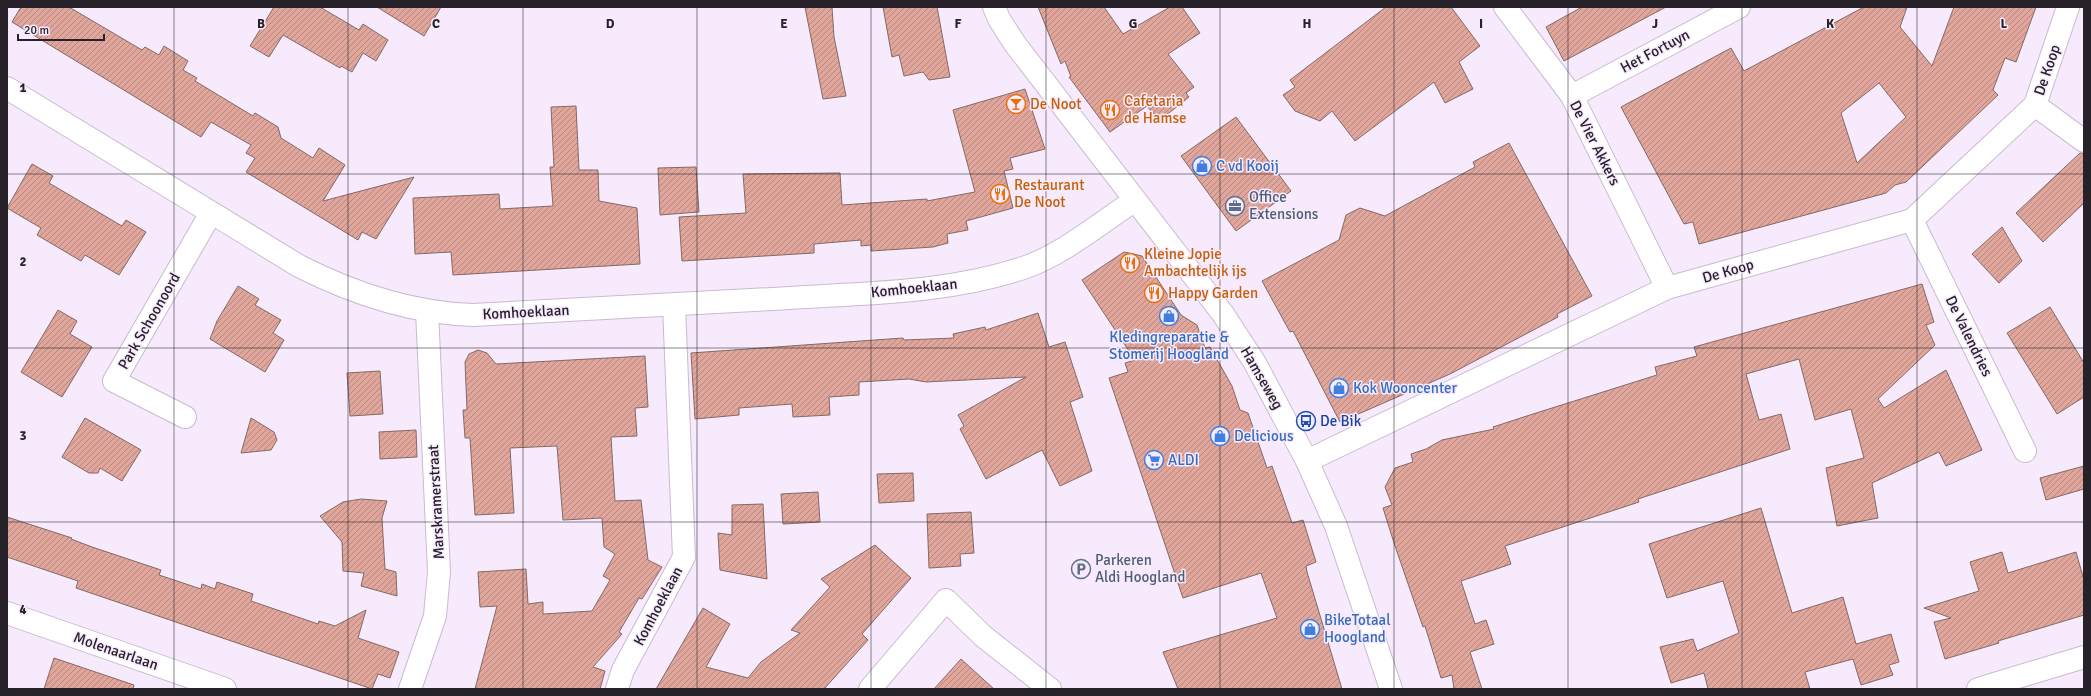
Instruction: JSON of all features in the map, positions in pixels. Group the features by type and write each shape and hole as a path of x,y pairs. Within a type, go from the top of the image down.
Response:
{"street":[{"name":"Hamseweg","path":"994,7 999,19 1015,44 1134,201 1223,314 1255,363 1307,461 1336,526 1391,689"},
{"name":"De Vier Akkers","path":"1505,7 1572,96 1667,288"},
{"name":"Het Fortuyn","path":"1572,96 1740,7"},
{"name":"De Koop","path":"1307,461 1667,288 1912,220 2035,105 2068,7"},
{"path":"7,88 299,266 333,283 366,295 427,311"},
{"path":"2035,105 2084,141"},
{"name":"Komhoeklaan","path":"427,311 443,314 474,315 900,292 941,287 979,280 1028,266 1052,255 1134,201"},
{"name":"Park Schoonoord","path":"185,417 114,381 212,213"},
{"name":"De Valendries","path":"1912,220 2025,451"},
{"name":"Komhoeklaan","path":"617,689 623,670 684,557 674,305"},
{"name":"Marskramerstraat","path":"410,689 435,616 439,572 427,311"},
{"path":"870,689 946,600 984,636 1050,689"},
{"name":"Molenaarlaan","path":"7,613 225,689"},
{"path":"1978,689 2084,657"}],"building":[{"path":"21,7 69,7 142,50 145,47 159,55 164,46 188,61 183,70 197,78 195,81 253,116 255,113 278,127 281,138 313,158 319,148 345,165 323,201 414,177 376,239 362,232 358,240 246,172 255,158 246,153 251,145 211,122 201,137 12,22"},
{"path":"274,7 320,7 359,30 363,24 388,40 376,61 363,53 352,72 341,66 340,68 283,35 269,57 250,46"},
{"path":"377,7 441,7 424,36"},
{"path":"805,7 832,7 834,37 846,96 823,99"},
{"path":"883,7 937,7 950,77 929,80 923,72 904,76 899,55 892,57"},
{"path":"1038,7 1104,7 1123,34 1170,7 1182,7 1200,33 1168,54 1194,87 1186,93 1189,97 1159,121 1147,106 1110,132 1069,77 1071,77 1065,61 1061,64"},
{"path":"1386,7 1451,7 1480,46 1459,62 1473,89 1445,103 1434,82 1355,141 1332,111 1320,121 1295,111 1283,95 1295,87 1290,80"},
{"path":"1582,7 1666,7 1564,61 1546,27"},
{"path":"1864,7 1907,7 1900,27 1932,66 1954,7 2036,7 2016,62 2005,58 1993,90 1998,95 1906,182 1895,185 1886,193 1699,244 1693,222 1684,224 1621,107 1731,48 1744,71","holes":["1879,83 1906,117 1857,163 1841,113"]},
{"path":"1025,89 1045,149 1010,158 1013,169 1004,171 1013,208 966,221 968,230 947,234 948,243 933,247 871,251 871,245 861,246 861,240 814,244 814,253 682,261 679,217 746,213 743,174 840,173 842,205 927,199 927,201 975,192 953,110"},
{"path":"576,106 579,170 598,170 599,201 637,208 640,264 453,275 451,252 415,254 413,198 499,194 500,209 553,206 550,167 554,167 551,107"},
{"path":"1236,117 1291,191 1236,231 1181,156"},
{"path":"1509,143 1592,296 1557,314 1558,317 1450,374 1340,422 1293,331 1290,332 1262,281 1339,240 1346,215 1360,208 1385,216 1475,167 1473,162"},
{"path":"2080,153 2084,153 2084,203 2043,242 2016,213"},
{"path":"32,164 53,176 49,183 122,226 126,220 146,232 119,275 85,255 81,261 37,235 41,228 7,208"},
{"path":"696,167 699,212 660,215 658,168"},
{"path":"2002,227 2022,261 1999,283 1972,254"},
{"path":"1124,252 1142,256 1181,315 1197,325 1205,348 1210,347 1232,386 1240,410 1248,413 1267,468 1272,466 1292,523 1303,520 1316,562 1306,566 1307,572 1342,689 1178,689 1163,652 1277,618 1261,573 1183,598 1109,378 1128,372 1125,363 1135,360 1082,280"},
{"path":"1922,284 1934,322 1926,325 1935,345 1878,399 1884,408 1946,370 1982,450 1946,466 1939,452 1872,483 1878,518 1837,526 1826,468 1864,458 1851,409 1815,420 1799,359 1746,374 1759,420 1781,414 1790,449 1638,499 1639,502 1505,546 1511,564 1461,581 1475,624 1486,620 1494,644 1470,652 1482,689 1454,689 1452,675 1441,678 1425,626 1423,627 1383,508 1392,505 1385,487 1395,468 1413,462 1411,454 1426,449 1442,440 1494,429 1493,427 1657,375 1655,367 1697,356 1694,347"},
{"path":"238,286 259,299 255,305 281,320 273,333 284,340 265,372 210,339 217,321"},
{"path":"2050,307 2084,363 2084,397 2057,414 2007,333"},
{"path":"58,310 77,321 70,334 92,347 62,397 21,372"},
{"path":"1038,313 1049,347 1065,342 1083,397 1070,402 1092,471 1060,486 1042,450 986,479 960,429 964,426 958,415 1026,377 926,382 909,379 859,382 859,395 829,397 830,415 793,417 792,404 739,408 739,415 695,419 691,353 903,338 904,340 954,338 953,334 985,327 986,330"},
{"path":"478,350 487,353 496,364 645,356 648,407 635,408 637,436 611,437 615,501 641,500 648,560 662,567 642,599 639,598 619,632 622,634 593,667 605,671 600,689 475,689 497,606 480,607 478,572 526,569 528,604 543,602 543,614 592,611 610,580 603,576 615,554 604,547 602,518 563,520 557,446 510,448 514,513 475,515 470,438 465,438 463,410 467,410 465,362 469,354"},
{"path":"380,371 383,414 350,416 347,373"},
{"path":"85,418 141,450 122,481 100,468 98,473 89,473 62,457"},
{"path":"251,418 274,432 277,440 271,450 241,453"},
{"path":"416,430 417,457 380,459 379,432"},
{"path":"2084,466 2084,489 2046,500 2040,478"},
{"path":"913,473 914,501 879,503 877,474"},
{"path":"818,492 820,522 783,524 781,494"},
{"path":"361,499 387,501 382,518 385,569 396,572 397,596 361,586 364,573 343,571 342,542 320,516 343,502"},
{"path":"763,504 767,579 720,570 718,533 732,535 732,505"},
{"path":"1761,508 1792,613 1843,597 1856,644 1891,634 1899,662 1889,665 1893,675 1861,685 1853,659 1805,672 1810,689 1708,689 1704,673 1671,683 1660,647 1693,639 1697,651 1739,633 1723,581 1667,598 1649,544"},
{"path":"971,512 974,553 960,554 961,566 929,568 927,514"},
{"path":"7,517 72,538 71,539 92,547 161,570 159,575 201,589 202,584 215,589 217,582 253,594 251,601 318,624 319,621 335,626 366,610 358,638 399,652 390,678 378,674 372,689 76,588 78,581 7,557"},
{"path":"875,545 911,578 862,634 868,640 824,689 656,689 703,608 730,624 706,667 748,678 761,662 800,633 791,630 830,587 821,579"},
{"path":"2002,552 2008,573 2076,552 2084,580 2084,615 1945,659 1934,622 1951,618 1924,608 1979,591 1970,562"},
{"path":"54,658 134,685 133,689 44,689"},
{"path":"961,659 994,689 934,689"}],"place":[{"name":"De Noot","path":"1016,104"},
{"name":"Cafetaria de Hamse","path":"1110,110"},
{"name":"C vd Kooij","path":"1202,166"},
{"name":"Restaurant De Noot","path":"1000,194"},
{"name":"Office Extensions","path":"1235,206"},
{"name":"Kleine Jopie Ambachtelijk ijs","path":"1130,263"},
{"name":"Happy Garden","path":"1154,293"},
{"name":"Kledingreparatie & Stomerij Hoogland","path":"1169,316"},
{"name":"Kok Wooncenter","path":"1339,388"},
{"name":"De Bik","path":"1306,421"},
{"name":"Delicious","path":"1220,436"},
{"name":"ALDI","path":"1154,460"},
{"name":"Parkeren Aldi Hoogland","path":"1081,569"},
{"name":"BikeTotaal Hoogland","path":"1310,629"}]}
